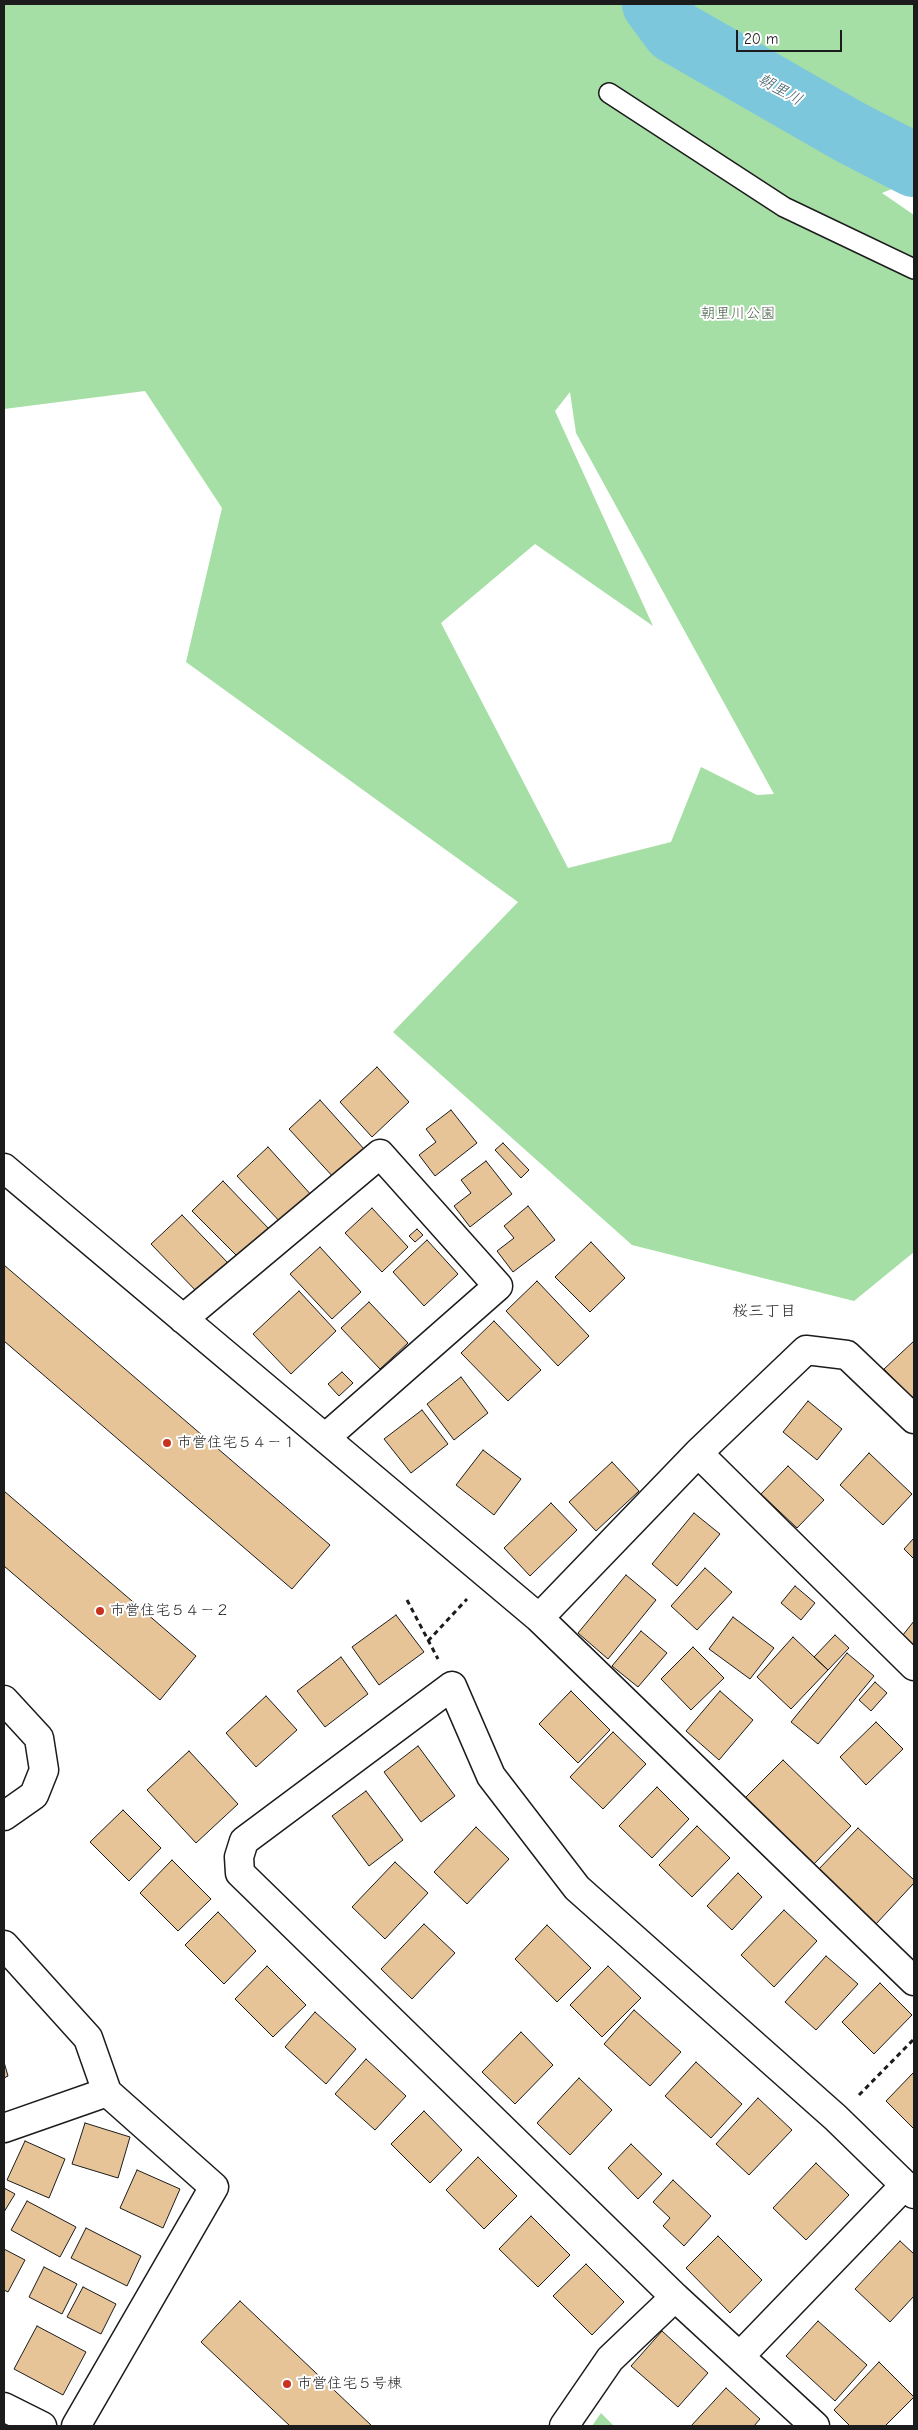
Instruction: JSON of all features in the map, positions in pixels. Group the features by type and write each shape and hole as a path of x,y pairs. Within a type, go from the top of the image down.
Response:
{"street":[{"path":"183,1319 380,1154 498,1286 325,1438"},
{"path":"4,1168 539,1618 914,1981"},
{"path":"539,1618 698,1453 806,1350 847,1355 914,1419"},
{"path":"698,1453 914,1666"},
{"path":"740,2356 909,2189 836,2118 577,1888 491,1776 452,1686 244,1841 238,1857 240,1873 675,2297 816,2426"},
{"path":"4,1700 39,1738 44,1770 34,1795 4,1816"},
{"path":"4,1945 88,2038 107,2092 214,2187 76,2426"},
{"path":"4,2128 107,2092"},
{"path":"564,2426 610,2359 675,2297"},
{"path":"4,2407 42,2426"}],"lane":[{"path":"609,93 784,208 914,269"}],"path":[{"path":"428,1641 489,1576"},
{"path":"407,1600 452,1686"},
{"path":"836,2118 914,2039"}],"green space":[{"name":"朝里川公園","path":"4,4 914,4 914,180 882,193 914,215 914,1252 854,1301 632,1245 393,1032 518,902 186,662 222,508 145,391 4,409","holes":["570,392 576,433 774,794 757,795 701,767 671,842 568,868 441,623 535,544 653,626 555,411"]},
{"path":"601,2413 614,2426 592,2426"}],"building":[{"path":"377,1067 409,1102 372,1137 340,1102"},
{"path":"320,1100 365,1150 335,1179 289,1129"},
{"path":"451,1110 477,1143 435,1176 419,1155 436,1142 426,1129"},
{"path":"503,1143 529,1170 521,1178 495,1150"},
{"path":"268,1147 313,1197 283,1225 237,1176"},
{"path":"486,1161 512,1194 470,1227 454,1206 471,1193 461,1180"},
{"path":"223,1181 270,1230 240,1259 192,1211"},
{"path":"528,1206 555,1240 513,1272 497,1251 514,1238 504,1226"},
{"path":"372,1208 408,1247 382,1272 345,1233"},
{"path":"182,1215 229,1264 198,1293 151,1244"},
{"path":"417,1229 423,1235 415,1242 409,1236"},
{"path":"427,1240 458,1274 424,1306 393,1272"},
{"path":"591,1242 625,1278 590,1312 555,1277"},
{"path":"320,1247 361,1292 332,1319 290,1274"},
{"name":"市営住宅５４－１","path":"4,1265 330,1545 292,1589 4,1341"},
{"path":"537,1281 589,1336 558,1366 506,1311"},
{"path":"299,1291 336,1331 291,1374 253,1334"},
{"path":"369,1302 408,1343 380,1369 341,1328"},
{"path":"494,1321 541,1370 508,1401 461,1353"},
{"path":"914,1341 914,1401 884,1369"},
{"path":"342,1372 353,1383 339,1396 328,1384"},
{"path":"461,1377 488,1413 454,1440 427,1404"},
{"path":"808,1401 842,1429 817,1460 783,1432"},
{"path":"422,1410 448,1444 411,1473 384,1439"},
{"path":"483,1450 521,1479 494,1515 456,1485"},
{"path":"869,1453 912,1494 883,1525 840,1485"},
{"path":"612,1462 639,1491 596,1531 569,1502"},
{"path":"788,1466 824,1500 797,1528 761,1494"},
{"name":"市営住宅５４－２","path":"4,1491 196,1656 160,1700 4,1566"},
{"path":"551,1503 577,1530 530,1576 504,1548"},
{"path":"694,1513 720,1534 677,1586 652,1564"},
{"path":"914,1538 914,1559 904,1549"},
{"path":"705,1568 732,1592 697,1630 671,1606"},
{"path":"626,1575 656,1600 608,1659 578,1633"},
{"path":"795,1586 815,1603 801,1620 781,1603"},
{"path":"396,1615 424,1652 379,1685 352,1647"},
{"path":"733,1617 774,1648 750,1679 709,1649"},
{"path":"914,1621 914,1652 899,1640"},
{"path":"641,1631 667,1653 638,1687 612,1666"},
{"path":"835,1635 849,1648 828,1670 814,1657"},
{"path":"793,1637 828,1670 791,1709 757,1677"},
{"path":"693,1647 724,1678 691,1710 661,1679"},
{"path":"847,1653 874,1676 818,1744 791,1722"},
{"path":"341,1657 368,1694 325,1727 297,1691"},
{"path":"875,1682 887,1693 871,1711 859,1700"},
{"path":"571,1691 610,1730 578,1763 539,1724"},
{"path":"720,1691 753,1720 719,1760 686,1731"},
{"path":"266,1696 297,1730 256,1767 226,1733"},
{"path":"876,1722 903,1749 866,1785 840,1757"},
{"path":"613,1732 646,1764 603,1809 570,1777"},
{"path":"418,1746 455,1796 421,1822 384,1772"},
{"path":"189,1751 238,1804 196,1843 147,1790"},
{"path":"783,1760 851,1826 812,1866 744,1799"},
{"path":"657,1787 689,1819 652,1858 619,1826"},
{"path":"366,1791 403,1840 369,1866 332,1816"},
{"path":"123,1810 161,1848 129,1881 90,1842"},
{"path":"697,1826 730,1858 692,1897 659,1865"},
{"path":"476,1827 509,1859 467,1904 434,1872"},
{"path":"858,1828 914,1880 914,1883 876,1924 818,1870"},
{"path":"172,1860 211,1899 178,1931 140,1893"},
{"path":"395,1862 428,1893 385,1939 352,1907"},
{"path":"738,1873 762,1897 732,1930 707,1906"},
{"path":"784,1910 817,1941 774,1987 741,1955"},
{"path":"218,1912 256,1951 224,1984 185,1945"},
{"path":"424,1924 455,1953 412,1999 381,1969"},
{"path":"547,1925 591,1968 557,2002 515,1959"},
{"path":"826,1956 858,1984 816,2030 785,2002"},
{"path":"267,1966 306,2005 273,2037 235,1999"},
{"path":"608,1966 641,1998 602,2037 570,2005"},
{"path":"880,1983 912,2015 874,2054 842,2022"},
{"path":"634,2010 681,2052 650,2086 604,2044"},
{"path":"315,2012 356,2049 326,2084 285,2047"},
{"path":"521,2032 553,2065 515,2104 482,2072"},
{"path":"366,2059 406,2096 375,2130 335,2094"},
{"path":"4,2062 8,2076 4,2078"},
{"path":"696,2062 742,2104 711,2138 665,2096"},
{"path":"914,2072 914,2129 886,2101"},
{"path":"579,2078 612,2110 570,2155 537,2123"},
{"path":"758,2098 792,2130 749,2175 716,2144"},
{"path":"424,2111 462,2150 430,2183 391,2144"},
{"path":"85,2123 130,2137 118,2178 72,2164"},
{"path":"25,2141 65,2159 49,2198 7,2180"},
{"path":"631,2144 662,2174 638,2199 608,2168"},
{"path":"478,2157 517,2196 484,2229 446,2190"},
{"path":"816,2163 849,2195 806,2240 773,2208"},
{"path":"137,2170 180,2189 163,2228 120,2208"},
{"path":"673,2180 711,2216 684,2246 663,2226 670,2218 653,2202"},
{"path":"4,2188 15,2194 4,2212"},
{"path":"27,2201 76,2227 60,2257 11,2230"},
{"path":"531,2216 570,2255 538,2287 499,2249"},
{"path":"86,2228 141,2256 127,2286 71,2258"},
{"path":"718,2236 762,2280 730,2313 686,2268"},
{"path":"900,2241 914,2254 914,2296 890,2322 855,2289"},
{"path":"4,2249 25,2260 8,2292 4,2290"},
{"path":"586,2264 624,2302 592,2335 553,2296"},
{"path":"44,2267 77,2284 62,2314 29,2297"},
{"path":"83,2287 116,2304 101,2334 67,2317"},
{"name":"市営住宅５号棟","path":"240,2301 372,2426 290,2426 201,2342"},
{"path":"818,2321 867,2365 835,2401 786,2356"},
{"path":"37,2326 86,2352 63,2395 14,2369"},
{"path":"662,2331 708,2373 678,2407 631,2366"},
{"path":"879,2362 914,2397 885,2426 850,2426 834,2410"},
{"path":"726,2388 760,2419 754,2426 691,2426"}],"waterway":[{"name":"朝里川","path":"654,4 674,31 850,132 914,165"}],"place":[{"name":"市営住宅５４－１","path":"167,1443"},
{"name":"市営住宅５４－２","path":"100,1611"},
{"name":"市営住宅５号棟","path":"287,2384"}],"district":[{"name":"桜三丁目","path":"764,1311"}]}
